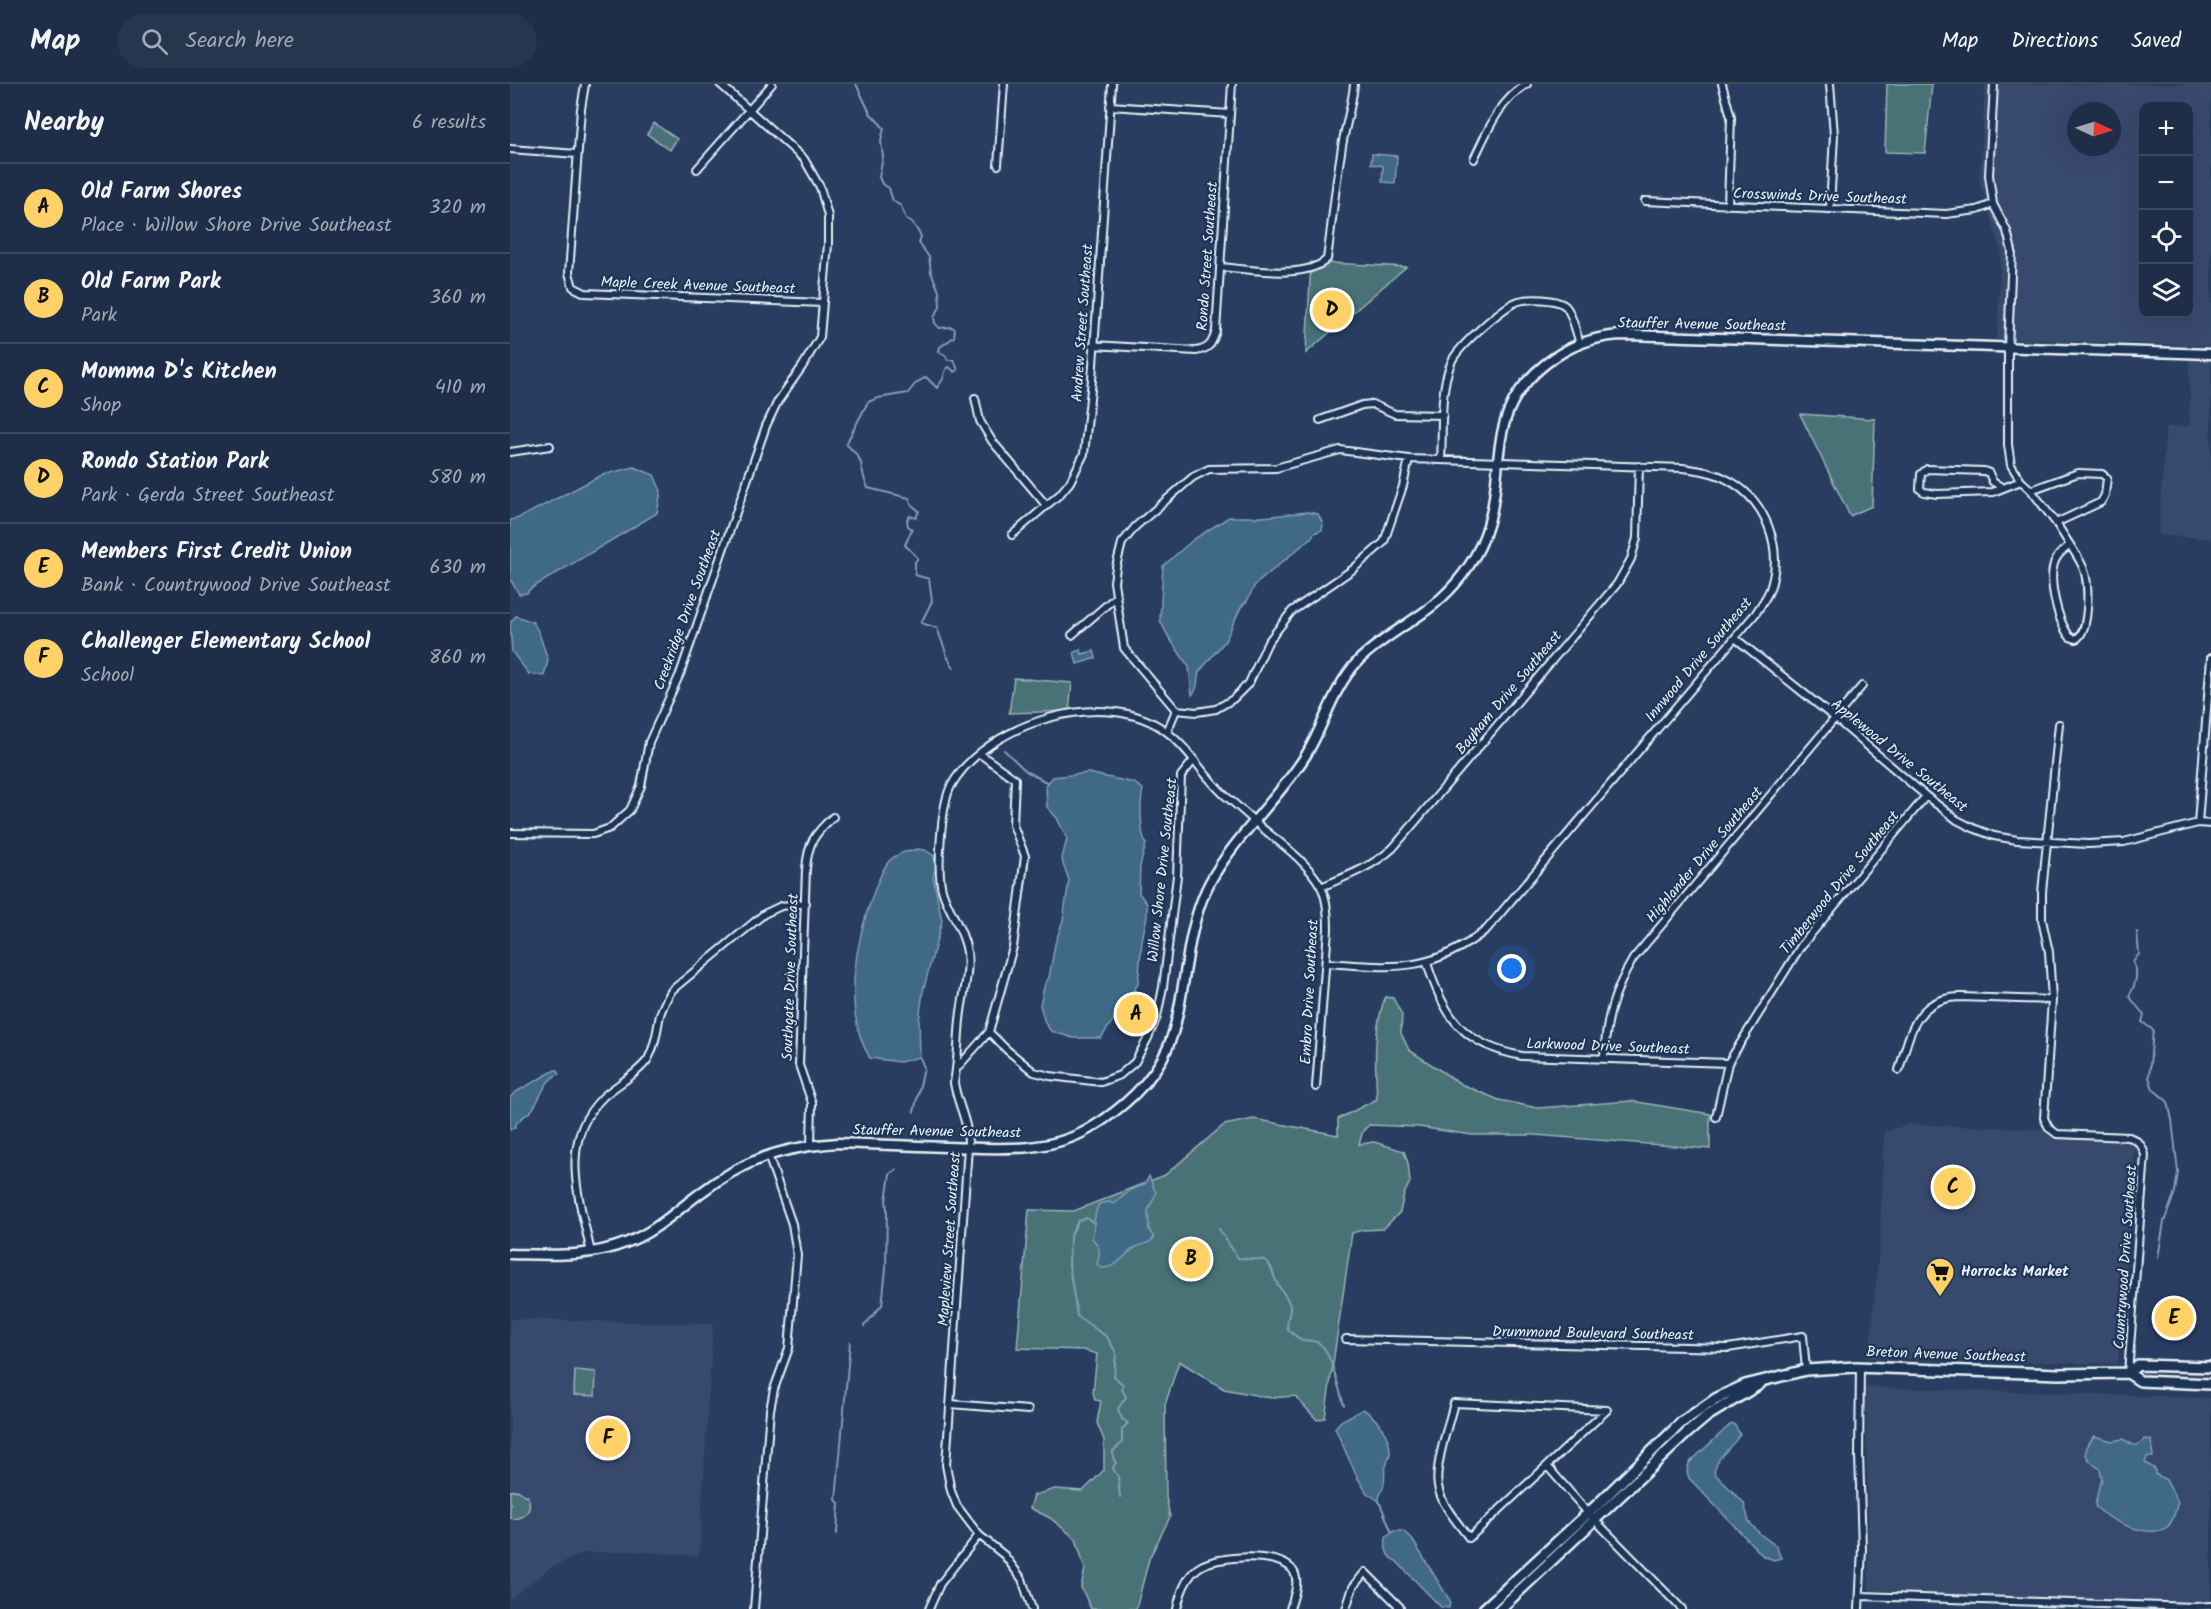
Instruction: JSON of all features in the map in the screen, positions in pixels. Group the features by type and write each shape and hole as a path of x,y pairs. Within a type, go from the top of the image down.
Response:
{"main road":[{"name":"Breton Avenue Southeast","path":"2128,1373 2138,1365 2211,1367"},
{"path":"2160,1382 2161,1379 2178,1369 2192,1366"},
{"name":"Breton Avenue Southeast","path":"1484,1609 1682,1422 1729,1392 1745,1385 1806,1370 1860,1368 2058,1374 2128,1373 2140,1382 2211,1384"},
{"name":"Breton Avenue Southeast","path":"1500,1609 1687,1432 1707,1416 1749,1392 1764,1380"}],"street":[{"path":"510,149 577,154 585,84"},
{"name":"Creekridge Drive Southeast","path":"510,833 593,834 610,828 630,810 641,786 649,742 680,674 766,426 778,401 820,337 829,223 820,187 804,159 720,84"},
{"path":"697,169 772,84"},
{"path":"998,165 1004,84"},
{"name":"Andrew Street Southeast","path":"1012,535 1070,482 1084,454 1090,403 1112,84"},
{"name":"Rondo Street Southeast","path":"1093,345 1196,351 1206,349 1212,343 1216,331 1232,84"},
{"path":"1220,267 1290,272 1320,266 1327,259 1341,149 1354,84"},
{"path":"1474,159 1493,119 1515,87 1527,84"},
{"path":"1722,84 1730,106 1732,122 1728,205"},
{"path":"1830,84 1834,135 1830,208"},
{"path":"1994,84 1989,175 1993,204 2007,231 2012,251 2008,348 2008,445 2011,465 2021,481 2031,490 2056,523 2070,545 2080,561 2085,573 2087,597 2084,631 2076,639 2070,637 2061,622 2053,580 2056,560 2070,545"},
{"path":"1110,106 1230,114"},
{"name":"Maple Creek Avenue Southeast","path":"577,154 569,273 573,287 585,293 823,303"},
{"name":"Crosswinds Drive Southeast","path":"1645,201 1946,214 1977,210 1993,204"},
{"path":"1441,460 1446,380 1455,355 1461,347 1515,303 1522,300 1549,300 1567,307 1580,343"},
{"name":"Stauffer Avenue Southeast","path":"510,1254 591,1253 628,1242 660,1226 718,1180 741,1166 768,1155 811,1144 1025,1148 1062,1141 1087,1131 1114,1112 1149,1078 1168,1048 1178,1015 1197,913 1208,886 1221,864 1307,754 1337,689 1354,667 1374,646 1439,600 1454,586 1468,566 1482,542 1491,517 1495,498 1499,442 1504,422 1523,386 1543,365 1580,343 1615,335 1627,335 2211,354"},
{"path":"975,398 980,421 988,436 1046,505"},
{"path":"1320,420 1362,405 1372,404 1395,414 1443,415"},
{"path":"510,452 550,446"},
{"name":"Innwood Drive Southeast","path":"1176,710 1124,648 1114,582 1122,543 1136,526 1193,477 1209,469 1276,468 1340,450 1409,459 1701,470 1728,480 1750,497 1766,520 1772,537 1774,573 1769,590 1756,613 1488,928 1467,945 1426,963 1382,967 1326,963"},
{"path":"1167,732 1176,710 1197,712 1216,709 1233,699 1249,683 1268,642 1292,611 1352,570 1384,542 1404,486 1409,459"},
{"name":"Bayham Drive Southeast","path":"1321,887 1365,868 1393,848 1617,584 1632,559 1636,538 1639,466"},
{"path":"2002,487 1993,482 1989,473 1984,471 1927,469 1921,474 1919,482 1920,489 1924,492 1937,494 1994,492 2021,481"},
{"path":"2031,490 2078,473 2102,474 2107,478 2105,495 2101,502 2056,523"},
{"path":"1072,635 1117,596"},
{"name":"Applewood Drive Southeast","path":"1735,638 1836,719 1926,796 1957,820 1973,828 1994,836 2047,843 2124,842 2198,823 2211,824"},
{"path":"2198,823 2211,658"},
{"name":"Highlander Drive Southeast","path":"1604,1058 1610,1008 1620,982 1633,959 1862,686"},
{"name":"Mapleview Street Southeast","path":"1032,1609 1022,1579 1004,1555 979,1535 957,1506 951,1491 946,1465 968,1147 967,1126 957,1101 954,1083 967,954 943,892 940,878 945,799 958,775 996,741 1020,728 1047,719 1080,712 1129,714 1155,724 1167,732"},
{"name":"Countrywood Drive Southeast","path":"2059,724 2042,920 2049,952 2052,1000 2044,1118 2049,1128 2057,1134 2129,1137 2138,1140 2145,1155 2128,1373"},
{"name":"Embro Drive Southeast","path":"1167,732 1220,791 1295,854 1321,887 1328,919 1317,1087"},
{"path":"957,1068 989,1032 1013,947 1025,856 1013,825 1015,779 980,754"},
{"name":"Willow Shore Drive Southeast","path":"989,1032 1007,1050 1034,1071 1050,1076 1101,1082 1120,1075 1135,1062 1149,1038 1164,987 1177,876 1182,776 1194,760"},
{"name":"Timberwood Drive Southeast","path":"1716,1117 1728,1064 1801,946 1926,796"},
{"name":"Southgate Drive Southeast","path":"811,1144 812,1103 799,1065 807,851 819,829 834,817"},
{"path":"591,1253 575,1171 574,1154 581,1130 592,1109 647,1061 652,1051 665,1002 672,990 764,914 781,906 806,903"},
{"name":"Larkwood Drive Southeast","path":"1426,963 1437,994 1450,1016 1461,1029 1494,1049 1522,1056 1728,1064"},
{"path":"1899,1070 1915,1024 1932,1002 1960,997 2052,1000"},
{"path":"754,1609 770,1410 774,1389 789,1348 797,1255 792,1224 768,1155"},
{"name":"Drummond Boulevard Southeast","path":"1346,1339 1728,1348 1803,1336 1806,1370"},
{"path":"1859,1609 1862,1548 1859,1455 1860,1368"},
{"path":"1454,1403 1607,1410 1548,1467 1469,1538 1443,1500 1437,1485 1438,1470 1454,1403"},
{"path":"950,1404 1028,1410"},
{"path":"1548,1467 1673,1605 1682,1609"},
{"path":"929,1609 940,1584 979,1535"},
{"path":"1177,1609 1179,1597 1188,1578 1198,1568 1217,1559 1228,1557 1280,1561 1289,1566 1295,1574 1296,1581 1290,1609"},
{"path":"1346,1609 1353,1587 1365,1572 1400,1607 1397,1609"},
{"path":"1861,1596 2211,1606"}],"shaded area":[{"path":"1985,84 2211,84 2211,346 1997,339 2001,250 1980,183"},
{"path":"1372,154 1397,156 1395,183 1382,182 1383,166 1371,164"},
{"path":"2189,358 2211,359 2211,539 2158,535 2166,427 2190,426"},
{"path":"634,467 654,475 661,491 657,513 530,589 527,593 519,594 510,579 510,520 519,518 602,475"},
{"path":"1307,512 1318,514 1323,524 1322,530 1314,533 1255,585 1247,601 1241,607 1225,641 1199,672 1197,686 1192,695 1189,667 1160,620 1163,566 1194,539 1229,517 1263,517"},
{"path":"516,616 533,622 539,633 548,660 544,676 529,674 512,652 510,623"},
{"path":"1081,650 1082,654 1094,651 1096,658 1077,664 1074,652"},
{"path":"1088,773 1134,783 1143,789 1141,817 1146,844 1140,866 1139,893 1147,904 1147,916 1142,940 1138,984 1101,1038 1073,1038 1051,1031 1045,1023 1040,1005 1063,920 1069,880 1062,858 1067,839 1057,818 1047,807 1046,785 1053,777"},
{"path":"918,849 925,850 934,856 936,869 933,876 942,921 923,991 919,1021 920,1057 900,1062 870,1058 861,1039 854,997 854,974 862,929 875,889 889,861 899,854"},
{"path":"558,1070 559,1074 549,1080 535,1106 510,1130 510,1098 514,1093"},
{"path":"1909,1124 2136,1133 2118,1364 1869,1358 1880,1239 1884,1132"},
{"path":"1149,1176 1156,1193 1148,1211 1149,1230 1154,1238 1136,1247 1112,1266 1102,1268 1097,1264 1099,1250 1092,1238 1099,1204 1109,1202 1114,1204 1131,1190 1145,1184"},
{"path":"510,1319 713,1324 699,1556 631,1551 583,1553 550,1568 510,1599"},
{"path":"1866,1387 2211,1398 2211,1609 2143,1609 1869,1590"},
{"path":"1363,1409 1373,1417 1388,1439 1390,1454 1379,1501 1367,1493 1357,1477 1335,1428 1341,1421"},
{"path":"1734,1424 1740,1434 1718,1461 1714,1473 1744,1503 1749,1522 1776,1546 1781,1558 1774,1560 1763,1556 1689,1478 1687,1472 1689,1463 1730,1425"},
{"path":"2094,1436 2112,1441 2123,1439 2137,1445 2144,1439 2151,1440 2153,1457 2147,1457 2145,1463 2155,1469 2155,1474 2166,1480 2178,1502 2173,1519 2167,1527 2150,1531 2129,1527 2109,1517 2095,1506 2102,1480 2100,1469 2086,1455 2087,1447"},
{"path":"1394,1531 1403,1531 1412,1539 1450,1601 1449,1608 1441,1607 1388,1554 1386,1537"}],"green space":[{"path":"1887,84 1932,84 1925,153 1885,152"},
{"path":"654,123 677,139 670,150 647,134"},
{"path":"1311,262 1406,267 1306,353"},
{"path":"1800,414 1875,419 1872,506 1850,516"},
{"path":"1014,678 1072,683 1069,711 1009,713"},
{"path":"1385,997 1393,998 1402,1015 1401,1033 1409,1050 1461,1084 1499,1100 1538,1108 1631,1101 1710,1114 1710,1149 1535,1135 1472,1135 1419,1127 1369,1125 1363,1131 1359,1144 1374,1142 1404,1151 1410,1182 1404,1194 1400,1212 1383,1229 1352,1233 1325,1418 1317,1420 1295,1396 1271,1398 1224,1389 1179,1361 1165,1405 1166,1497 1170,1517 1149,1559 1136,1609 1091,1609 1081,1587 1085,1569 1076,1539 1050,1518 1030,1508 1034,1495 1055,1489 1083,1491 1104,1470 1104,1440 1097,1423 1101,1401 1095,1400 1093,1392 1097,1354 1083,1350 1017,1348 1029,1210 1074,1211 1165,1175 1224,1125 1254,1119 1338,1135 1338,1119 1377,1099 1375,1060 1378,1022"},
{"path":"575,1370 596,1372 595,1396 574,1395"},
{"path":"517,1490 528,1497 528,1510 519,1518 510,1518 510,1491"}],"waterway":[{"path":"856,84 870,113 884,128 881,141 883,157 879,177 882,184 889,188 893,201 901,206 906,219 912,222 921,236 919,243 929,257 931,272 939,291 940,307 934,317 935,323 939,328 952,327 955,329 954,337 940,347 939,352 948,360 954,360 958,370 955,372 949,367 946,369 937,388 926,377 916,383 908,393 868,402 846,444 858,456 868,488 909,498 912,505 919,511 916,518 910,516 907,519 908,526 912,529 905,545 918,558 915,562 915,575 929,579 932,601 921,623 937,628 954,668"},
{"path":"1004,750 1026,771 1048,783"},
{"path":"2137,932 2139,954 2133,962 2136,980 2129,996 2144,1015 2142,1022 2153,1030 2149,1077 2153,1089 2168,1102 2178,1172 2175,1192 2164,1222 2158,1258"},
{"path":"914,1112 924,1068 920,1057"},
{"path":"864,1326 882,1305 886,1269 886,1201 890,1174 897,1169"},
{"path":"1095,1224 1087,1218 1078,1221 1070,1237 1069,1265 1077,1316 1107,1337 1116,1353 1114,1376 1123,1385 1122,1389 1126,1397 1118,1409 1122,1419 1128,1423 1122,1430 1122,1443 1113,1451 1116,1463 1113,1467 1118,1476 1120,1497"},
{"path":"1219,1229 1238,1258 1265,1260 1270,1265 1277,1284 1290,1306 1288,1330 1302,1341 1316,1342 1324,1348 1344,1405"},
{"path":"837,1534 839,1503 836,1500 850,1342"},
{"path":"1379,1501 1392,1533"}],"place":[{"name":"Rondo Station Park","path":"1332,310"},
{"name":"Old Farm Shores","path":"1136,1014"},
{"name":"Momma D's Kitchen","path":"1953,1187"},
{"name":"Old Farm Park","path":"1191,1259"},
{"name":"Horrocks Market","path":"1940,1298"},
{"name":"Members First Credit Union","path":"2174,1318"},
{"name":"Challenger Elementary School","path":"608,1438"}]}
